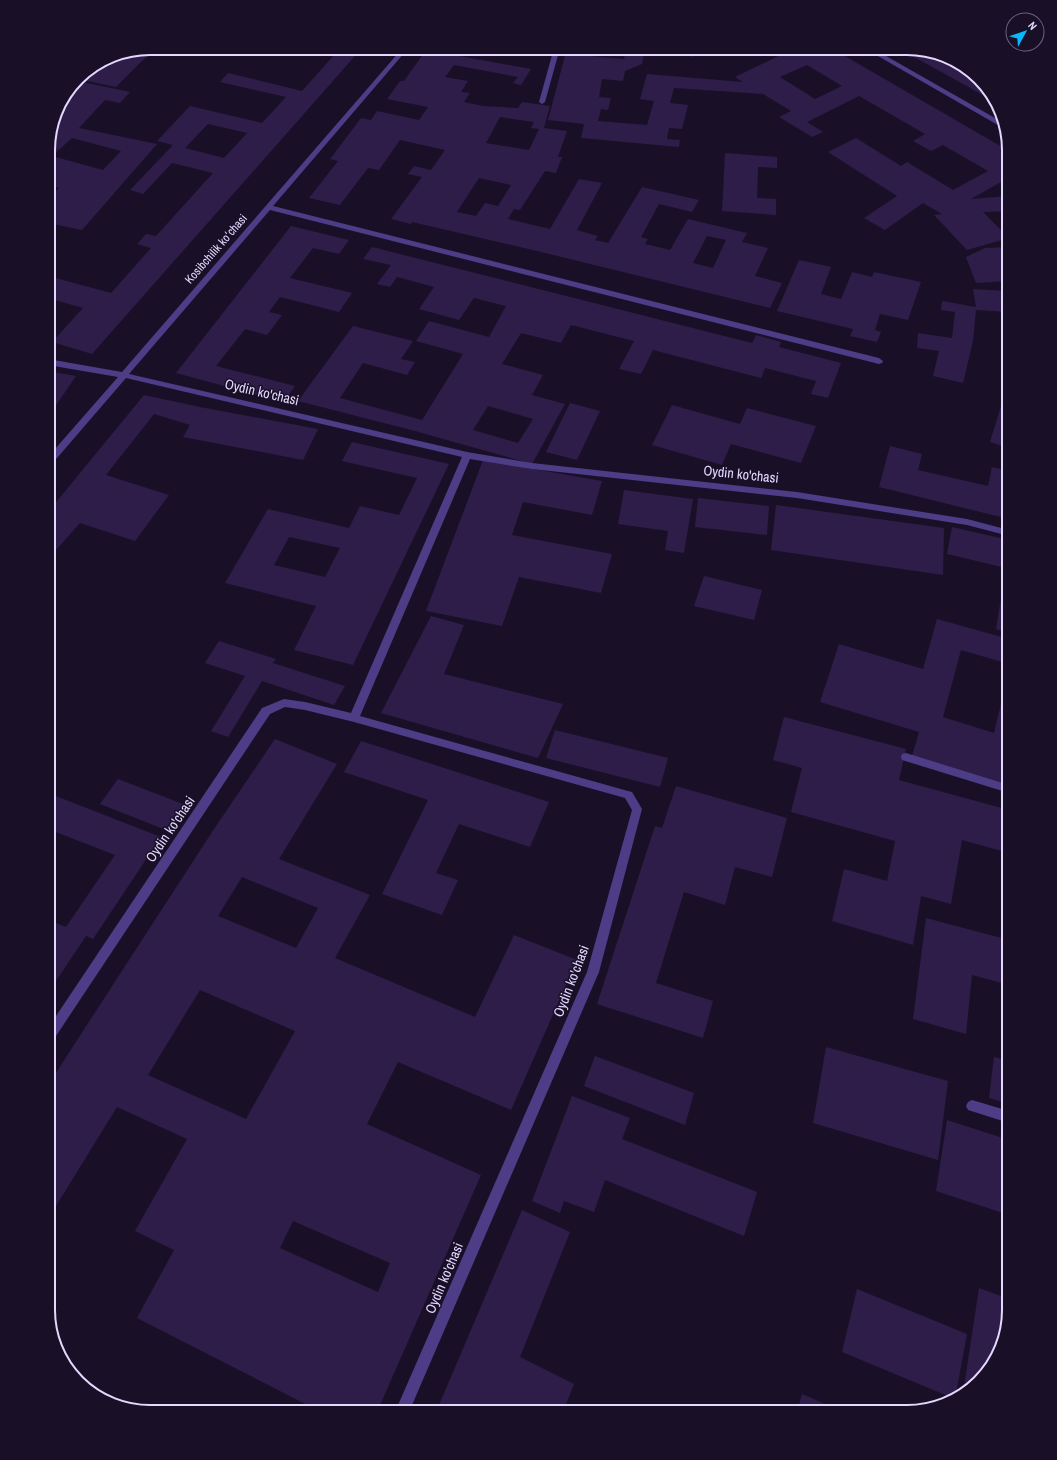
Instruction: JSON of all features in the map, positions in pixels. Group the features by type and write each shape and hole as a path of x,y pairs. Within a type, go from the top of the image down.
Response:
{"street":[{"name":"Kosibchilik koʻchasi","path":"55,455 399,55"},
{"path":"542,102 555,55"},
{"path":"879,55 999,124"},
{"path":"268,207 879,361"},
{"name":"Oydin ko'chasi","path":"55,363 123,375 467,455 532,466 797,496 967,522 1002,531"},
{"path":"354,718 467,455"},
{"name":"Oydin ko'chasi","path":"55,1028 266,711 284,704 305,706 354,718 628,795 637,809 593,972 405,1405"},
{"path":"906,757 1002,787"},
{"path":"972,1106 1002,1115"}],"building":[{"path":"148,55 116,87 85,81 97,71 113,62 125,58"},
{"path":"334,55 356,55 92,354 55,343 55,339 83,308 55,300 55,278 111,293 151,248 137,244 146,234 156,236 213,173 172,163 143,194 130,190 173,145 157,141 190,106 262,123 286,97 220,82 228,73 302,91","holes":["208,124 247,133 224,158 185,148"]},
{"path":"422,55 454,55 531,69 521,85 513,83 518,77 454,65 445,77 468,81 461,92 470,93 464,102 483,106 518,108 522,102 550,106 544,128 567,131 558,157 562,157 556,173 545,171 520,210 514,209 508,219 550,229 579,179 602,183 577,230 598,236 595,240 608,243 642,187 699,200 692,212 659,204 641,237 648,239 645,244 670,250 688,219 747,233 742,242 768,248 755,276 782,283 770,308 537,251 412,222 411,224 391,219 422,177 408,174 414,166 431,170 445,150 400,140 379,170 368,168 340,205 309,198 338,161 330,159 361,118 371,120 377,111 419,120 428,107 387,99 400,81 404,81","holes":["500,117 534,122 531,128 539,129 529,150 486,143","479,178 511,185 498,206 485,203 476,216 457,212","707,236 726,240 713,268 693,263"]},
{"path":"565,55 589,55 624,59 625,55 644,55 642,64 625,71 623,81 602,79 599,97 611,98 608,110 601,109 598,121 647,125 654,101 640,99 647,74 743,82 735,77 781,55 843,55 1002,147 1002,181 971,199 1002,197 1002,211 983,212 1002,231 1002,240 967,250 934,215 942,214 923,203 885,230 864,218 897,196 828,152 856,138 901,166 907,162 953,190 988,171 943,145 931,151 913,141 925,134 859,96 807,122 823,132 812,137 779,117 791,111 763,94 674,88 670,103 688,105 682,129 669,128 667,139 680,140 679,147 581,138 584,124 548,120","holes":["807,65 842,86 815,99 780,77"]},
{"path":"911,55 938,60 960,71 974,83 985,96"},
{"path":"84,82 130,92 120,103 105,100 79,128 157,144 82,230 55,224 55,192 59,188 55,187 55,157 103,170 121,151 72,138 55,153 58,125 62,113 75,92"},
{"path":"725,153 777,157 777,168 758,167 757,198 776,199 776,215 722,211"},
{"path":"291,226 349,240 339,254 313,248 290,278 352,293 339,312 280,297 269,312 282,315 267,335 245,329 216,366 295,386 284,402 176,373"},
{"path":"372,247 752,343 756,335 781,342 779,347 841,363 828,398 811,394 816,381 765,368 761,378 653,350 641,374 619,369 634,341 571,325 561,343 521,333 502,364 543,375 532,395 565,404 532,464 415,431 298,401 353,326 413,341 401,359 415,362 407,375 363,363 340,398 422,420 463,354 416,341 429,321 489,337 506,306 474,298 459,320 419,309 434,287 397,277 390,287 377,284 391,265 363,259","holes":["488,406 533,419 518,443 473,430"]},
{"path":"1002,247 1002,281 976,283 966,257 985,248"},
{"path":"799,260 831,267 821,294 841,299 852,272 872,277 874,272 921,282 908,320 880,314 875,330 881,332 877,342 850,336 853,329 777,311"},
{"path":"973,289 1002,291 1002,312 976,310 973,341 963,383 933,376 939,351 917,348 918,333 952,338 955,312 941,310 942,301 976,307"},
{"path":"55,372 76,376 55,407"},
{"path":"144,395 318,429 303,460 183,437 190,425 154,414 106,475 169,495 135,541 80,523 55,551 55,503"},
{"path":"1002,402 1002,446 990,442"},
{"path":"570,403 600,411 577,460 546,452"},
{"path":"672,405 740,424 747,408 816,426 801,463 731,444 722,465 652,445"},
{"path":"352,442 449,464 353,665 294,650 316,606 225,583 268,509 349,528 360,506 399,515 417,478 342,461","holes":["289,537 340,548 325,577 274,565"]},
{"path":"890,446 922,454 918,470 988,486 992,467 1002,469 1002,517 879,487"},
{"path":"483,460 602,481 592,515 523,502 512,535 612,554 601,593 519,577 502,626 426,611"},
{"path":"624,490 693,499 684,553 665,550 668,531 618,524"},
{"path":"698,498 769,506 767,535 695,527"},
{"path":"776,505 944,528 943,575 771,550"},
{"path":"952,527 1002,538 1002,567 947,554"},
{"path":"704,576 762,590 754,620 694,606"},
{"path":"1002,592 1002,631 996,629"},
{"path":"431,616 464,625 444,674 563,704 538,758 381,713"},
{"path":"937,619 1002,637 1002,662 961,650 943,717 994,733 1002,699 1002,784 912,756 919,732 820,702 839,644 923,669"},
{"path":"219,641 276,659 273,663 345,686 334,705 262,681 228,737 211,731 245,676 205,663"},
{"path":"784,717 906,749 899,780 1002,808 1002,851 962,840 951,904 921,896 913,945 832,921 844,869 887,881 895,841 791,812 802,768 773,760"},
{"path":"555,730 668,758 660,787 546,758"},
{"path":"275,739 337,764 279,859 370,895 335,958 475,1017 514,935 577,960 511,1110 398,1062 367,1124 481,1175 380,1405 307,1405 137,1318 174,1250 135,1231 187,1139 117,1107 55,1208 55,1074 212,832","holes":["242,877 318,908 296,948 218,916","200,990 295,1031 246,1119 148,1075","293,1221 390,1263 378,1292 280,1248"]},
{"path":"361,741 549,802 530,847 459,824 436,873 458,880 442,915 382,894 428,800 344,772"},
{"path":"118,779 183,804 166,830 100,804"},
{"path":"676,786 787,818 772,877 735,867 725,905 684,892 656,983 713,1001 703,1038 597,1004 655,826 662,828"},
{"path":"55,796 161,837 93,939 86,936 55,982 55,923 66,927 115,855 55,832"},
{"path":"926,918 1002,938 1002,983 972,975 966,1034 913,1019"},
{"path":"826,1047 948,1081 938,1160 813,1123"},
{"path":"595,1056 694,1093 685,1125 584,1086"},
{"path":"994,1057 1002,1059 1002,1102 989,1098"},
{"path":"572,1096 630,1118 622,1139 757,1192 744,1236 605,1180 594,1212 564,1201 560,1213 532,1201"},
{"path":"947,1120 1002,1138 1002,1213 936,1191"},
{"path":"522,1210 570,1232 520,1357 574,1384 566,1405 439,1405"},
{"path":"979,1288 1002,1296 1001,1323 995,1347 989,1358 974,1377 964,1386"},
{"path":"857,1289 967,1334 956,1391 948,1396 842,1352"},
{"path":"802,1394 827,1405 799,1405"}]}
